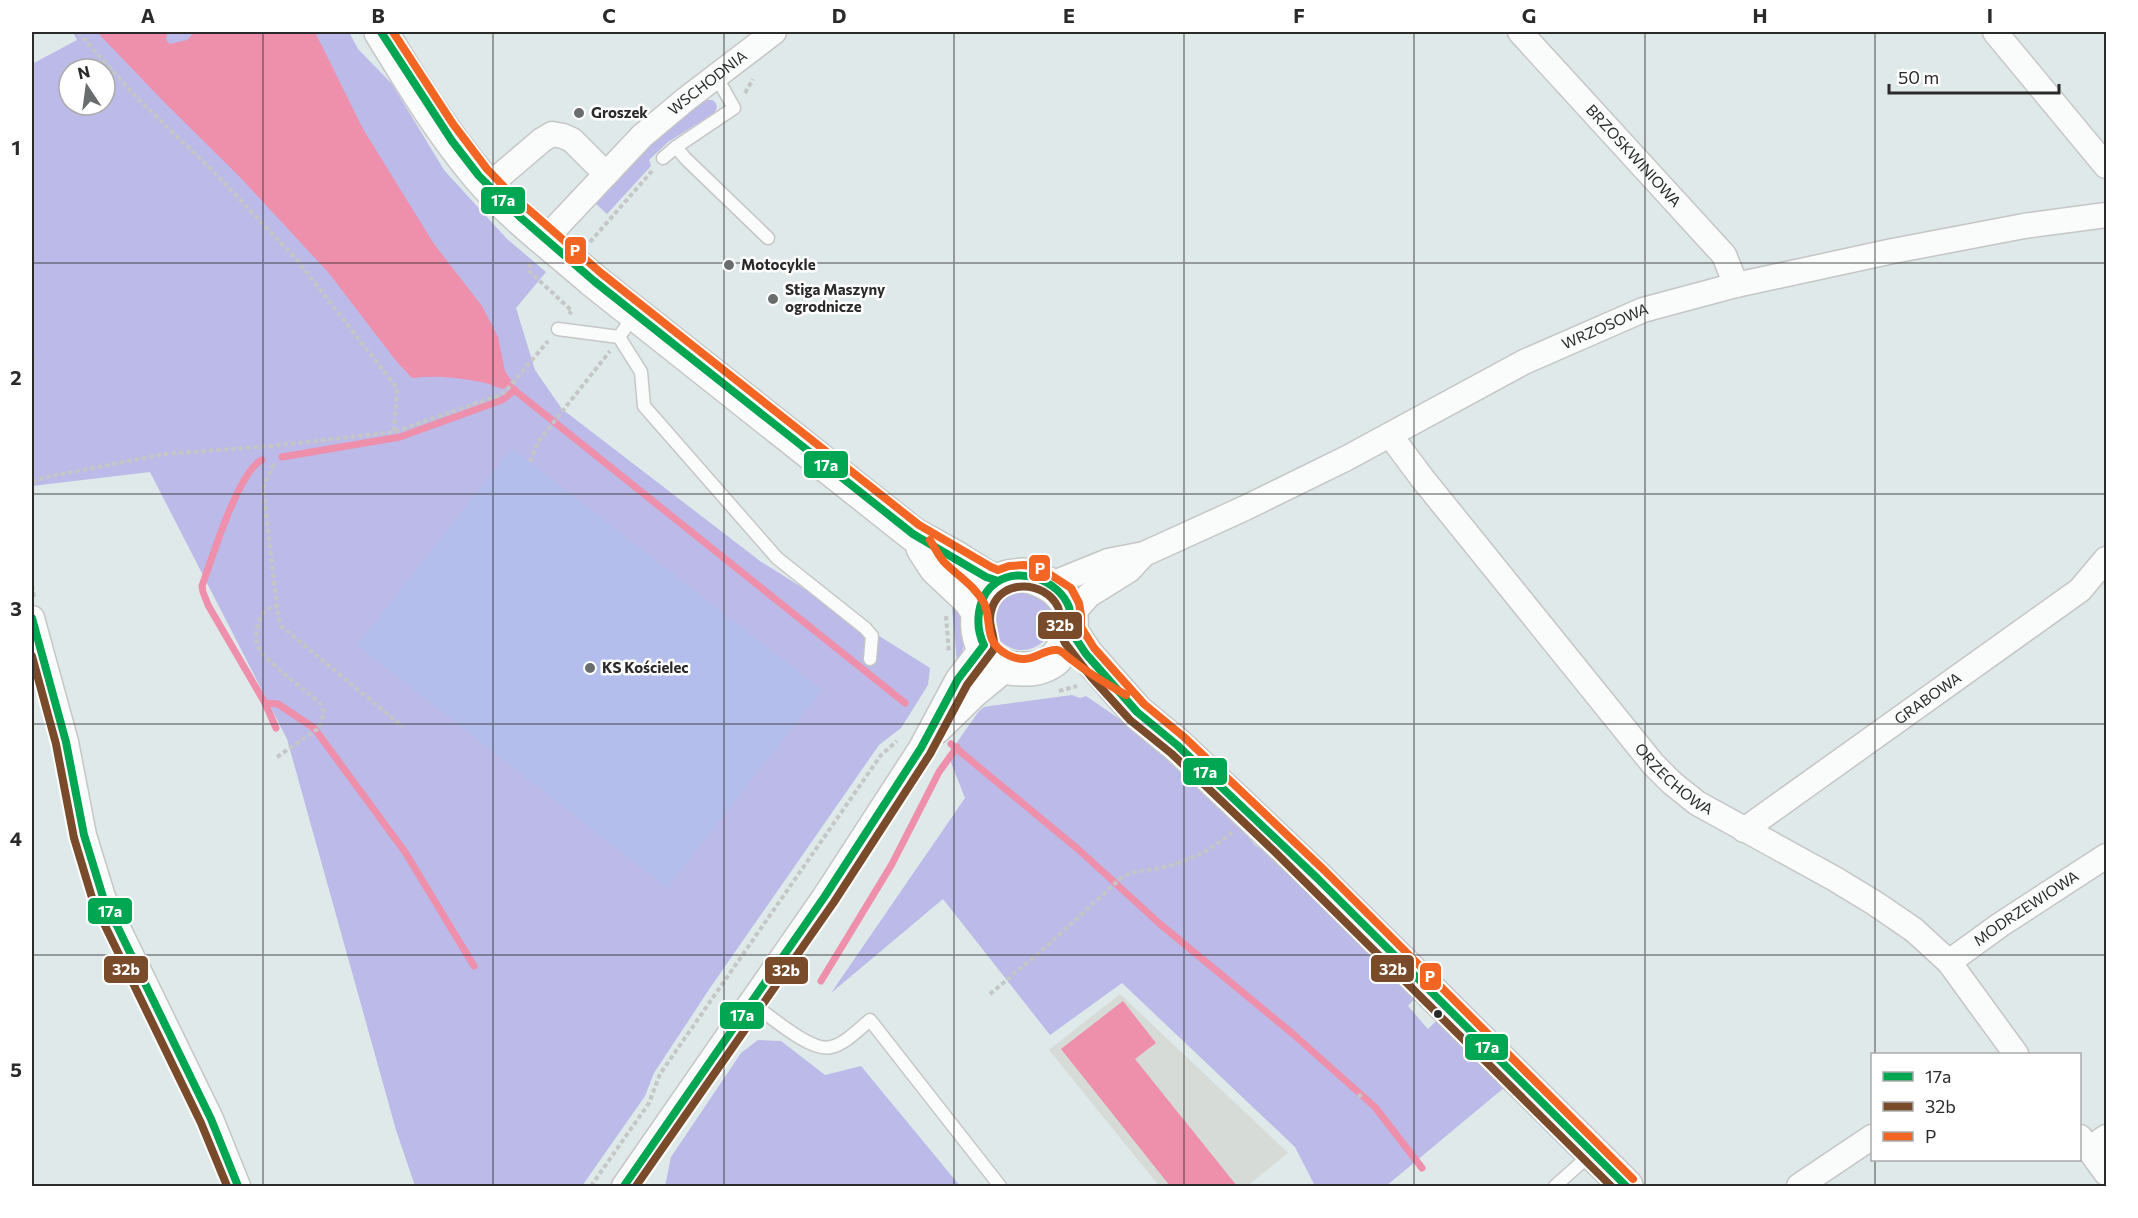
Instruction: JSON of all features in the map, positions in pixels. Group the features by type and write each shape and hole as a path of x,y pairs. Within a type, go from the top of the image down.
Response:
{"main road":[{"path":"381,32 423,101 479,176 545,239 627,325 913,534 986,577 998,581"},
{"path":"913,534 936,568 970,600 978,612"},
{"path":"1024,575 1038,578 1049,585 1063,595 1069,605 1070,623 1066,643 1054,660 1033,669 1009,667 994,661 978,633 978,612 987,592 998,581 1011,576 1024,575"},
{"path":"1070,623 1086,654 1137,712 1177,745 1317,878 1626,1186"},
{"path":"1054,660 1097,691 1137,712"}],"street":[{"name":"WSCHODNIA","path":"545,239 642,136 774,32"},
{"name":"BRZOSKWINIOWA","path":"1521,32 1724,255 1736,285"},
{"path":"1995,32 2106,166"},
{"path":"501,175 552,134 572,140 606,174"},
{"name":"WRZOSOWA","path":"1049,585 1108,561 1144,554 1245,508 1390,435 1524,362 1644,310 1736,285 1893,251 2024,226 2105,221"},
{"name":"ORZECHOWA","path":"1390,435 1422,478 1653,764 1672,783 1697,803 1835,879 1914,930 1949,962 2007,1051"},
{"name":"WRZOSOWA","path":"1070,623 1089,595 1129,570 1144,554"},
{"name":"GRABOWA","path":"1744,830 2080,590 2106,559"},
{"path":"32,618 66,742 84,835 103,897 211,1119 238,1186"},
{"path":"624,1186 825,896 913,741 984,645"},
{"path":"913,741 1009,667"},
{"name":"MODRZEWIOWA","path":"1949,962 2000,925 2106,856"},
{"path":"1799,1186 1871,1138"},
{"path":"2091,1141 2106,1173"}],"lane":[{"path":"663,158 734,108 716,76"},
{"path":"676,147 768,238"},
{"path":"558,329 627,325 641,372 644,406 777,558 866,628 872,636 870,659"},
{"path":"750,1002 810,1044 822,1048 836,1046 870,1020 1000,1186"},
{"path":"1555,1186 1592,1154"}],"path":[{"path":"78,32 137,98 212,170 297,260 397,388 394,432"},
{"path":"593,237 647,176"},
{"path":"32,482 46,477 165,454 272,446 394,432 497,396 515,382 572,311 529,271"},
{"path":"530,462 538,442 627,325"},
{"path":"274,464 263,486 281,626 403,727"},
{"path":"277,606 269,608 261,615 256,633 257,646 263,657 320,703 324,712 319,728 277,757"},
{"path":"946,609 948,660"},
{"path":"591,1186 649,1102 660,1074 881,755 913,741"},
{"path":"990,994 1119,879 1132,871 1161,867 1188,859 1218,845 1251,816"},
{"path":"1358,1097 1365,1092"}],"shaded area":[{"path":"73,32 349,32 358,49 392,84 444,170 507,239 546,272 516,308 535,370 562,409 760,561 930,668 928,685 901,728 879,745 710,988 654,1073 645,1096 582,1186 415,1186 396,1130 287,739 150,472 32,486 32,64 77,40"},
{"path":"97,32 167,32 166,40 170,44 187,40 195,32 315,32 363,129 434,244 482,306 498,337 505,371 511,380 504,389 458,378 412,378 397,362 328,272 238,175"},
{"path":"703,100 715,102 717,106 714,113 668,142 649,160 651,166 607,214 594,202 664,130"},
{"name":"KS Kościelec","path":"512,448 822,690 667,888 357,645"},
{"path":"1022,590 1039,595 1047,603 1052,620 1047,637 1039,645 1022,650 1005,645 997,637 992,620 997,603 1005,595"},
{"path":"951,595 961,610 966,625 964,645 957,663"},
{"path":"1072,695 1080,698 1086,696 1166,751 1207,791 1255,845 1285,866 1415,998 1408,1006 1428,1029 1437,1020 1505,1087 1386,1186 1315,1186 1295,1147 1122,983 1050,1035 943,899 831,993 965,798 948,755 979,711 984,707"},
{"path":"1120,994 1288,1153 1247,1186 1159,1186 1049,1050"},
{"path":"1123,1001 1156,1043 1135,1059 1237,1186 1170,1186 1061,1049"},
{"path":"758,1040 781,1041 825,1075 861,1066 960,1186 665,1186 671,1157 741,1053"}],"waterway":[{"path":"508,385 905,703"},
{"path":"282,457 400,437 502,400 515,390"},
{"path":"262,460 253,467 235,498 202,586 208,605 265,703 276,728"},
{"path":"265,703 278,704 314,728 405,852 474,966"},
{"path":"951,744 1079,850 1160,924 1293,1034 1375,1107 1422,1168"},
{"path":"821,981 892,864 939,772 957,747"}],"transit line":[{"name":"17a","path":"381,32 452,141 479,176 520,217 594,281 913,534 986,577 998,581"},
{"name":"P","path":"393,32 453,124 487,169 512,195 601,273 919,525 998,570 1009,566 1024,565 1040,568 1071,588 1079,603 1081,627 1094,648 1144,704 1184,737 1324,870 1633,1179"},
{"name":"P","path":"930,540 943,561 971,586 984,603 991,638 1000,650 1023,659 1059,650 1078,665 1126,695"},
{"name":"17a","path":"624,1186 825,896 921,748 958,679 984,645 978,620 981,602 990,588 1007,577 1017,576 1028,576 1048,583 1057,590 1069,607 1070,630"},
{"name":"32b","path":"636,1186 834,902 930,754 967,685 994,649 990,614 997,599 1004,592 1024,586 1034,588 1052,598 1058,607 1061,632 1065,643 1092,678 1130,720 1172,754 1275,852 1611,1186"},
{"name":"17a","path":"32,618 66,742 84,835 103,897 211,1119 238,1186"},
{"name":"17a","path":"1070,630 1086,654 1137,712 1177,745 1317,878 1626,1186"},
{"name":"32b","path":"32,656 56,744 74,838 93,901 201,1123 227,1186"}],"place":[{"name":"Groszek","path":"579,113"},
{"name":"Motocykle","path":"729,265"},
{"name":"Stiga Maszyny ogrodnicze","path":"773,299"},
{"name":"KS Kościelec","path":"590,668"}]}
